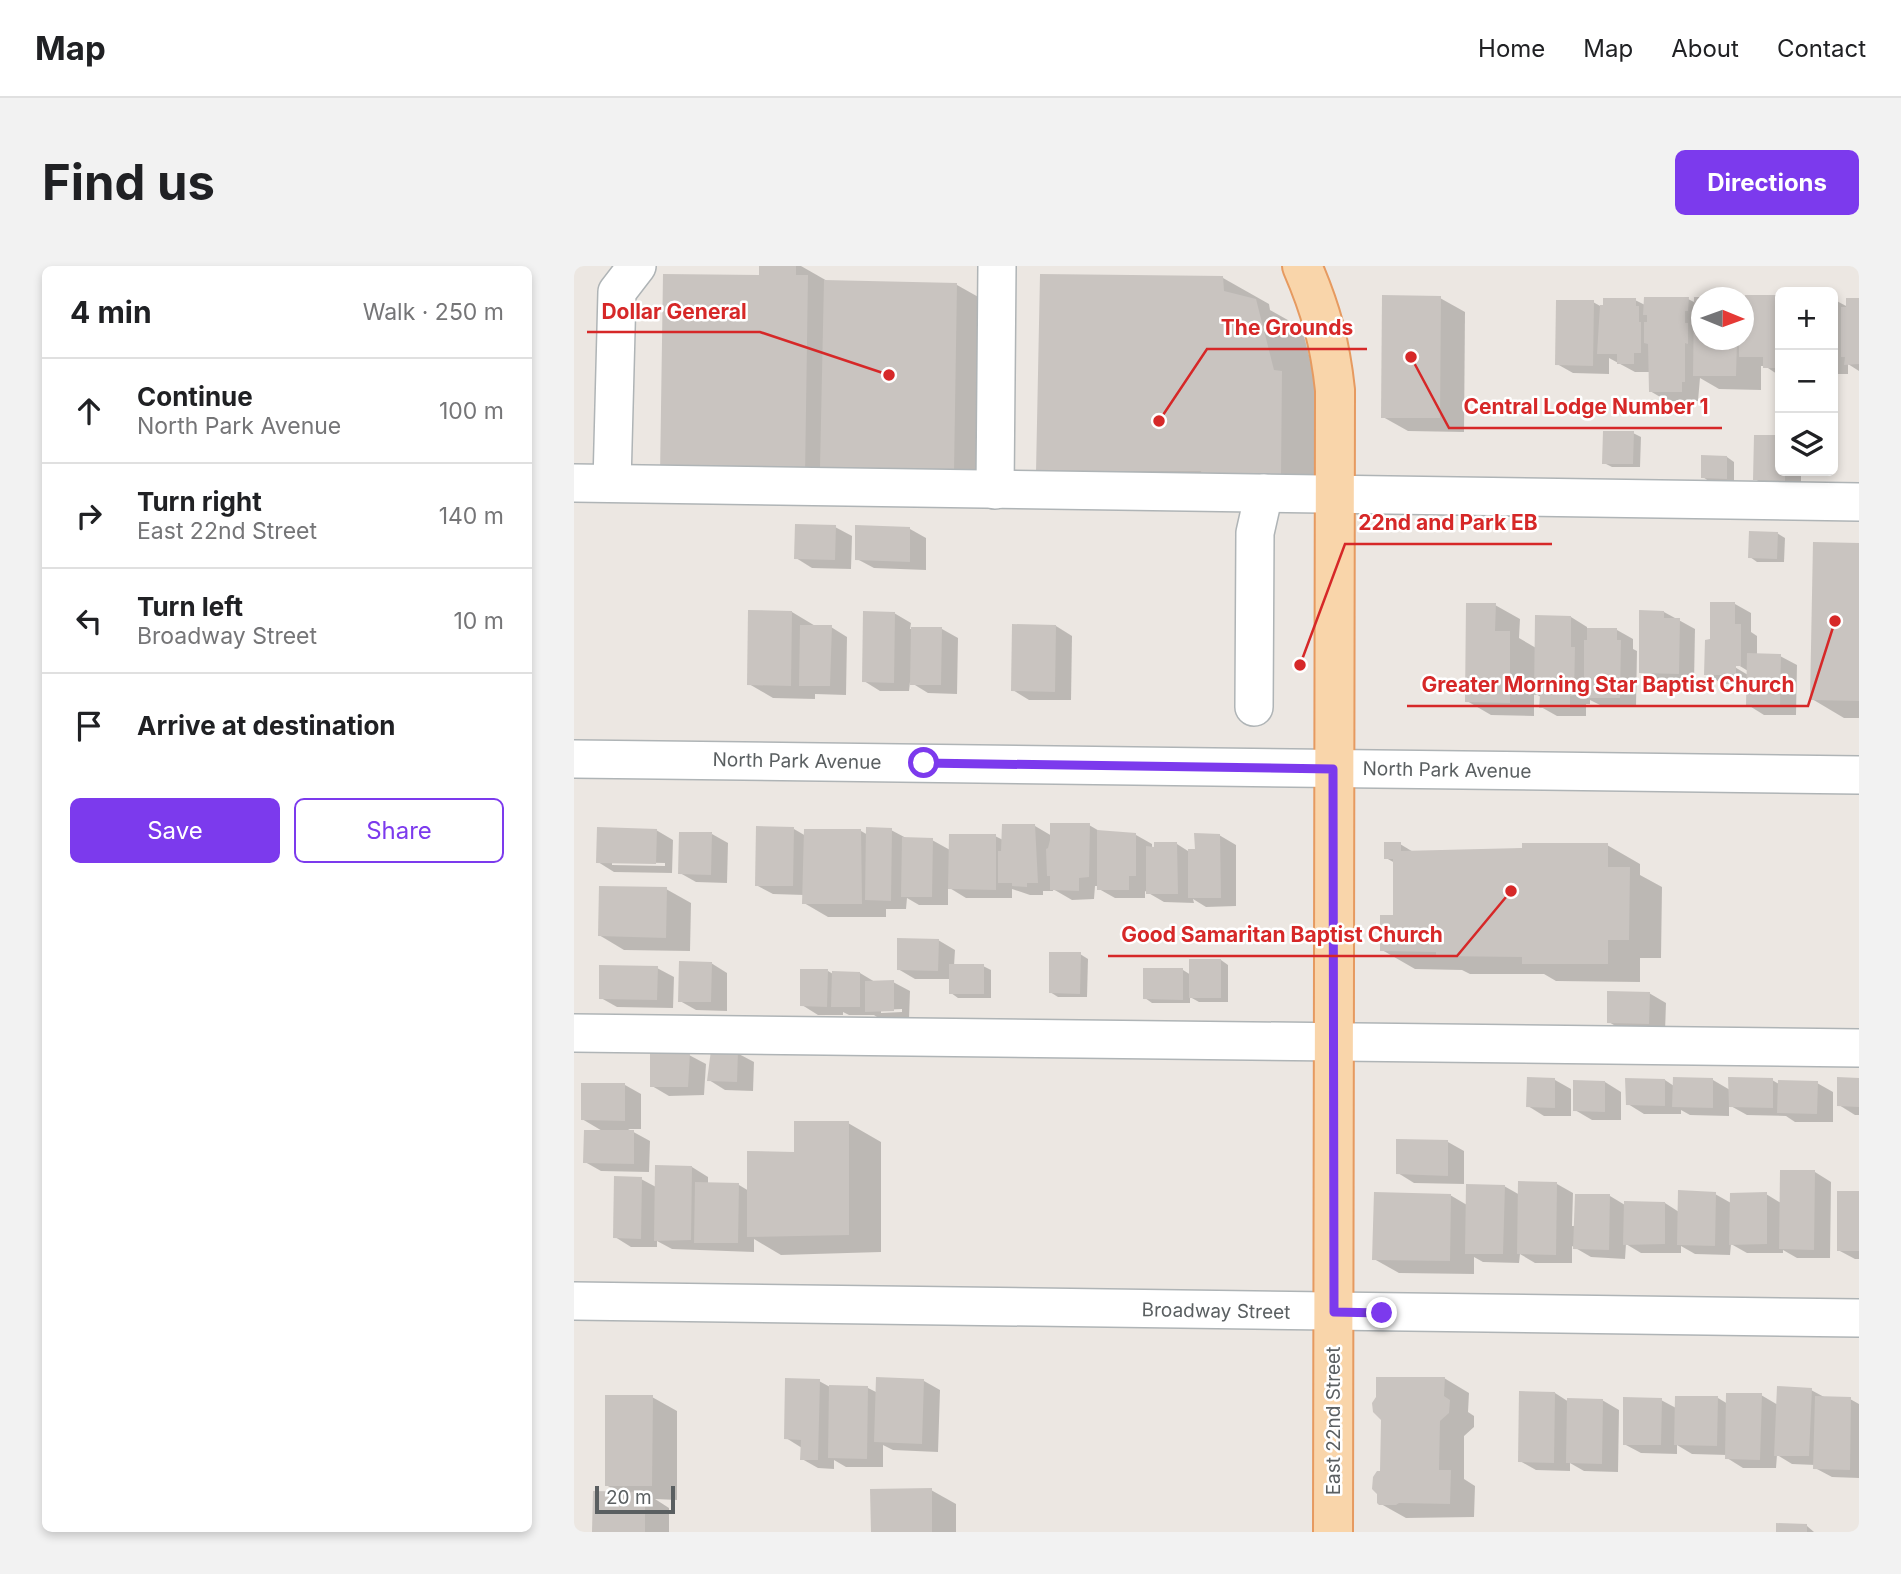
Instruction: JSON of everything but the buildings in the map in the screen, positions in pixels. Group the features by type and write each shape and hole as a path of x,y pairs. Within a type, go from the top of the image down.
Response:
{"main road":[{"name":"East 22nd Street","path":"1303,266 1321,312 1335,390 1333,1532"}],"street":[{"path":"612,483 617,292 637,266"},
{"path":"995,490 997,266"},
{"path":"574,483 1859,502"},
{"path":"1254,707 1255,533 1264,493"},
{"name":"North Park Avenue","path":"574,759 1859,775"},
{"path":"574,1032 1859,1048"},
{"name":"Broadway Street","path":"574,1301 1859,1318"}],"place":[{"name":"Central Lodge Number 1","path":"1411,357"},
{"name":"Dollar General","path":"889,375"},
{"name":"The Grounds","path":"1159,421"},
{"name":"Greater Morning Star Baptist Church","path":"1835,621"},
{"name":"22nd and Park EB","path":"1300,665"},
{"name":"Good Samaritan Baptist Church","path":"1511,891"}],"route":[{"path":"924,763 1333,769 1334,1312 1382,1313"}]}
